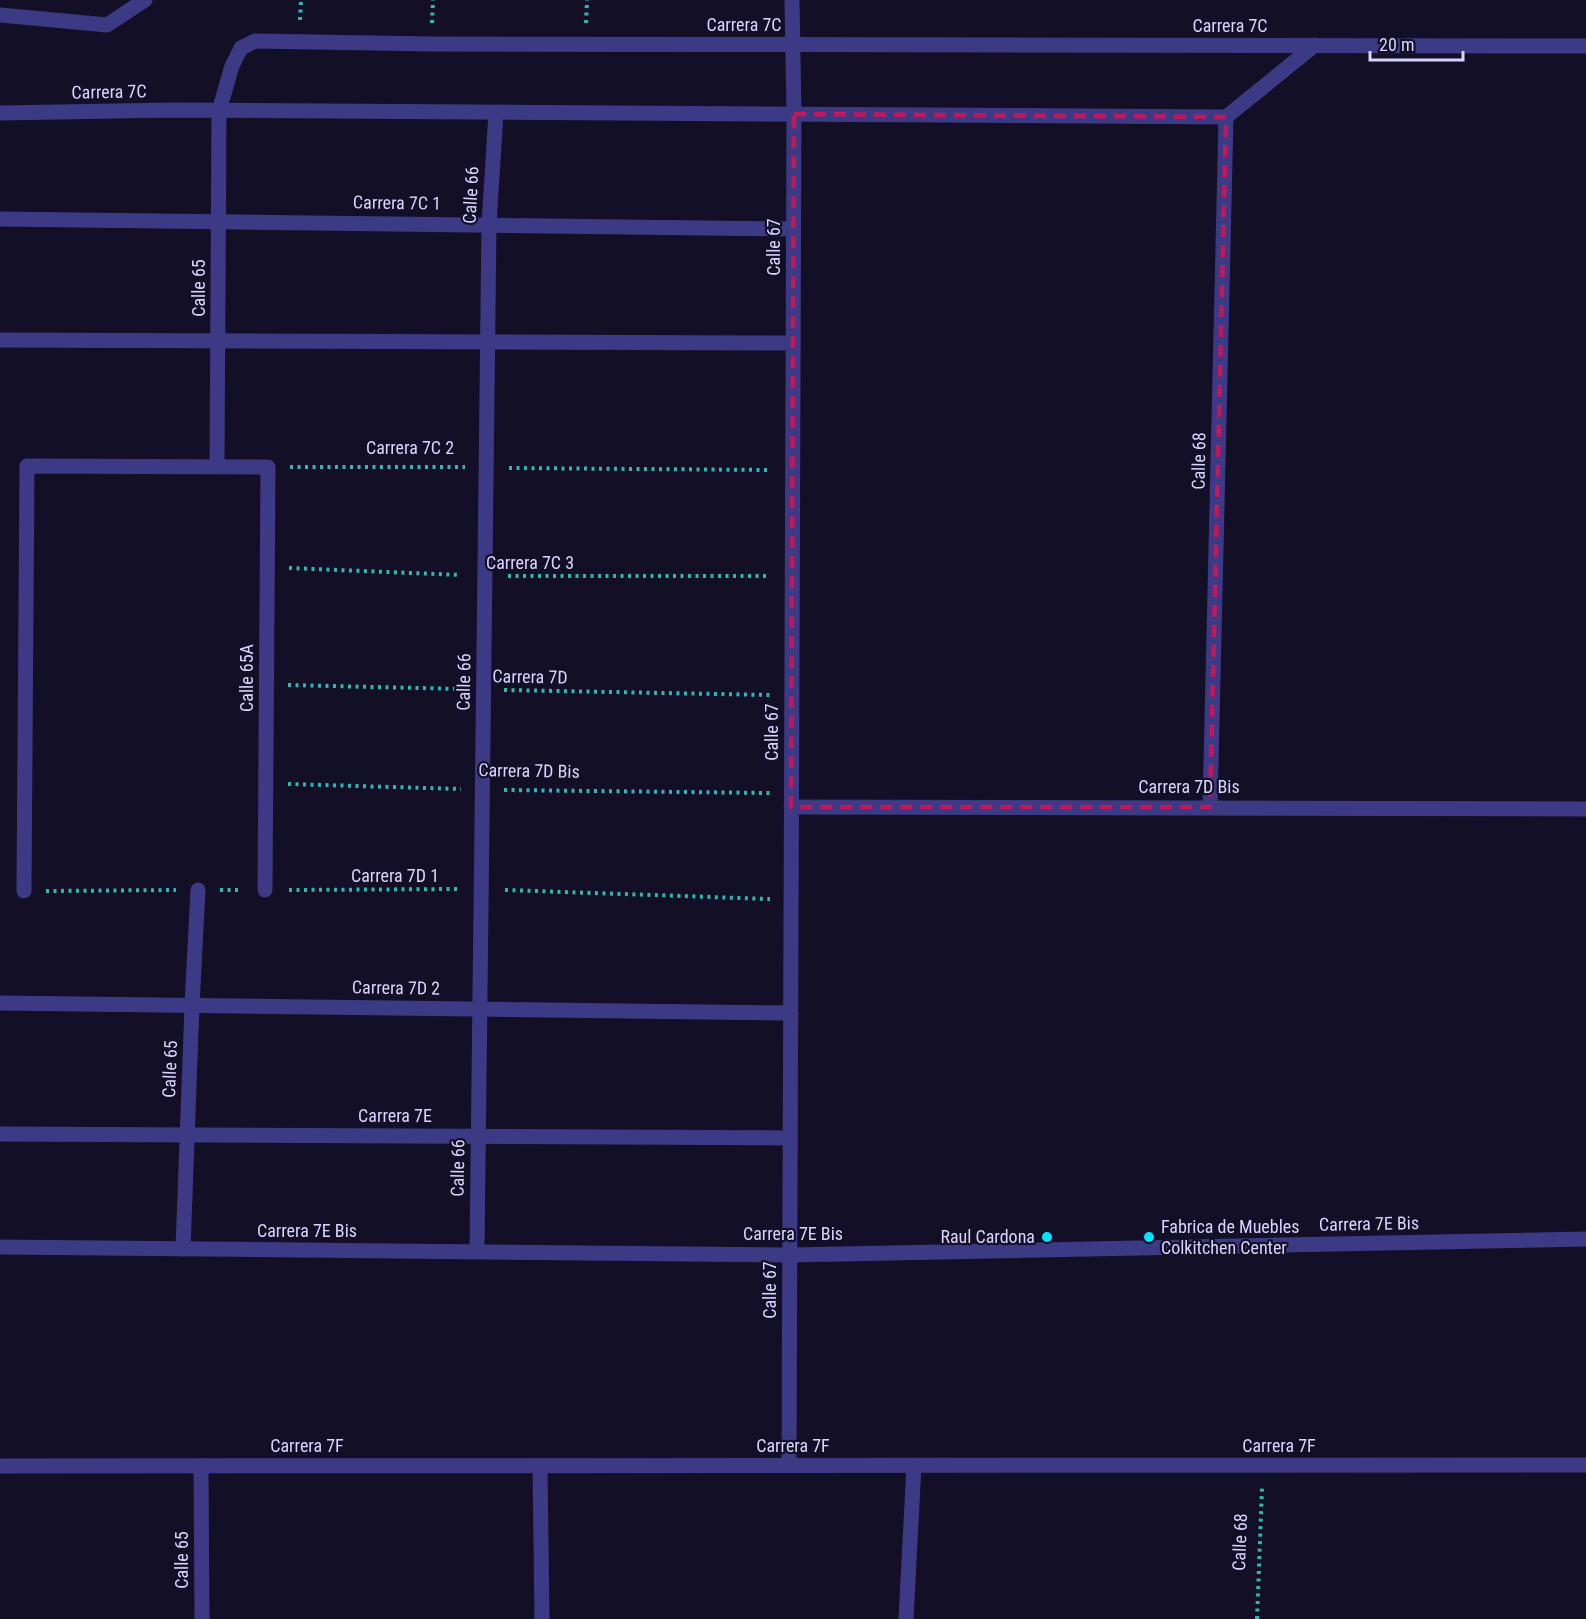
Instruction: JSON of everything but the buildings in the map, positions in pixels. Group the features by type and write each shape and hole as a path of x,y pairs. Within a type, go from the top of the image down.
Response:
{"street":[{"path":"0,15 107,25 145,0"},
{"name":"Calle 67","path":"789,1465 794,114 792,0"},
{"name":"Carrera 7C","path":"219,111 232,66 241,48 255,41 444,44 1586,46"},
{"path":"1227,117 1315,45"},
{"name":"Carrera 7C","path":"0,113 173,110 1227,117"},
{"name":"Calle 65","path":"217,466 219,111"},
{"name":"Calle 66","path":"477,1251 489,224 496,113"},
{"name":"Calle 68","path":"1210,807 1227,117"},
{"name":"Carrera 7C 1","path":"0,219 793,229"},
{"path":"0,340 793,343"},
{"path":"24,891 27,466 268,467"},
{"name":"Calle 65A","path":"265,890 268,467"},
{"name":"Carrera 7D Bis","path":"792,800 1210,807 1586,809"},
{"name":"Calle 65","path":"183,1249 198,890"},
{"name":"Carrera 7D 2","path":"0,1003 791,1013"},
{"name":"Carrera 7E","path":"0,1134 790,1138"},
{"name":"Carrera 7E Bis","path":"0,1247 790,1255 1586,1239"},
{"path":"906,1619 914,1465"},
{"name":"Carrera 7F","path":"0,1466 1586,1465"},
{"name":"Calle 65","path":"201,1466 202,1619"},
{"path":"540,1466 542,1619"}],"path":[{"name":"Carrera 7C 2","path":"268,467 793,471"},
{"name":"Carrera 7C 3","path":"267,567 484,576 792,576"},
{"name":"Carrera 7D","path":"267,684 792,696"},
{"name":"Carrera 7D Bis","path":"266,784 792,800"},
{"name":"Carrera 7D 1","path":"24,891 480,889 791,900"},
{"name":"Calle 68","path":"1257,1619 1262,1465"}],"highlighted area":[{"path":"794,114 1226,117 1210,807 791,807"}],"place":[{"name":"Raul Cardona","path":"1047,1237"},
{"name":"Fabrica de Muebles Colkitchen Center","path":"1149,1237"}]}
